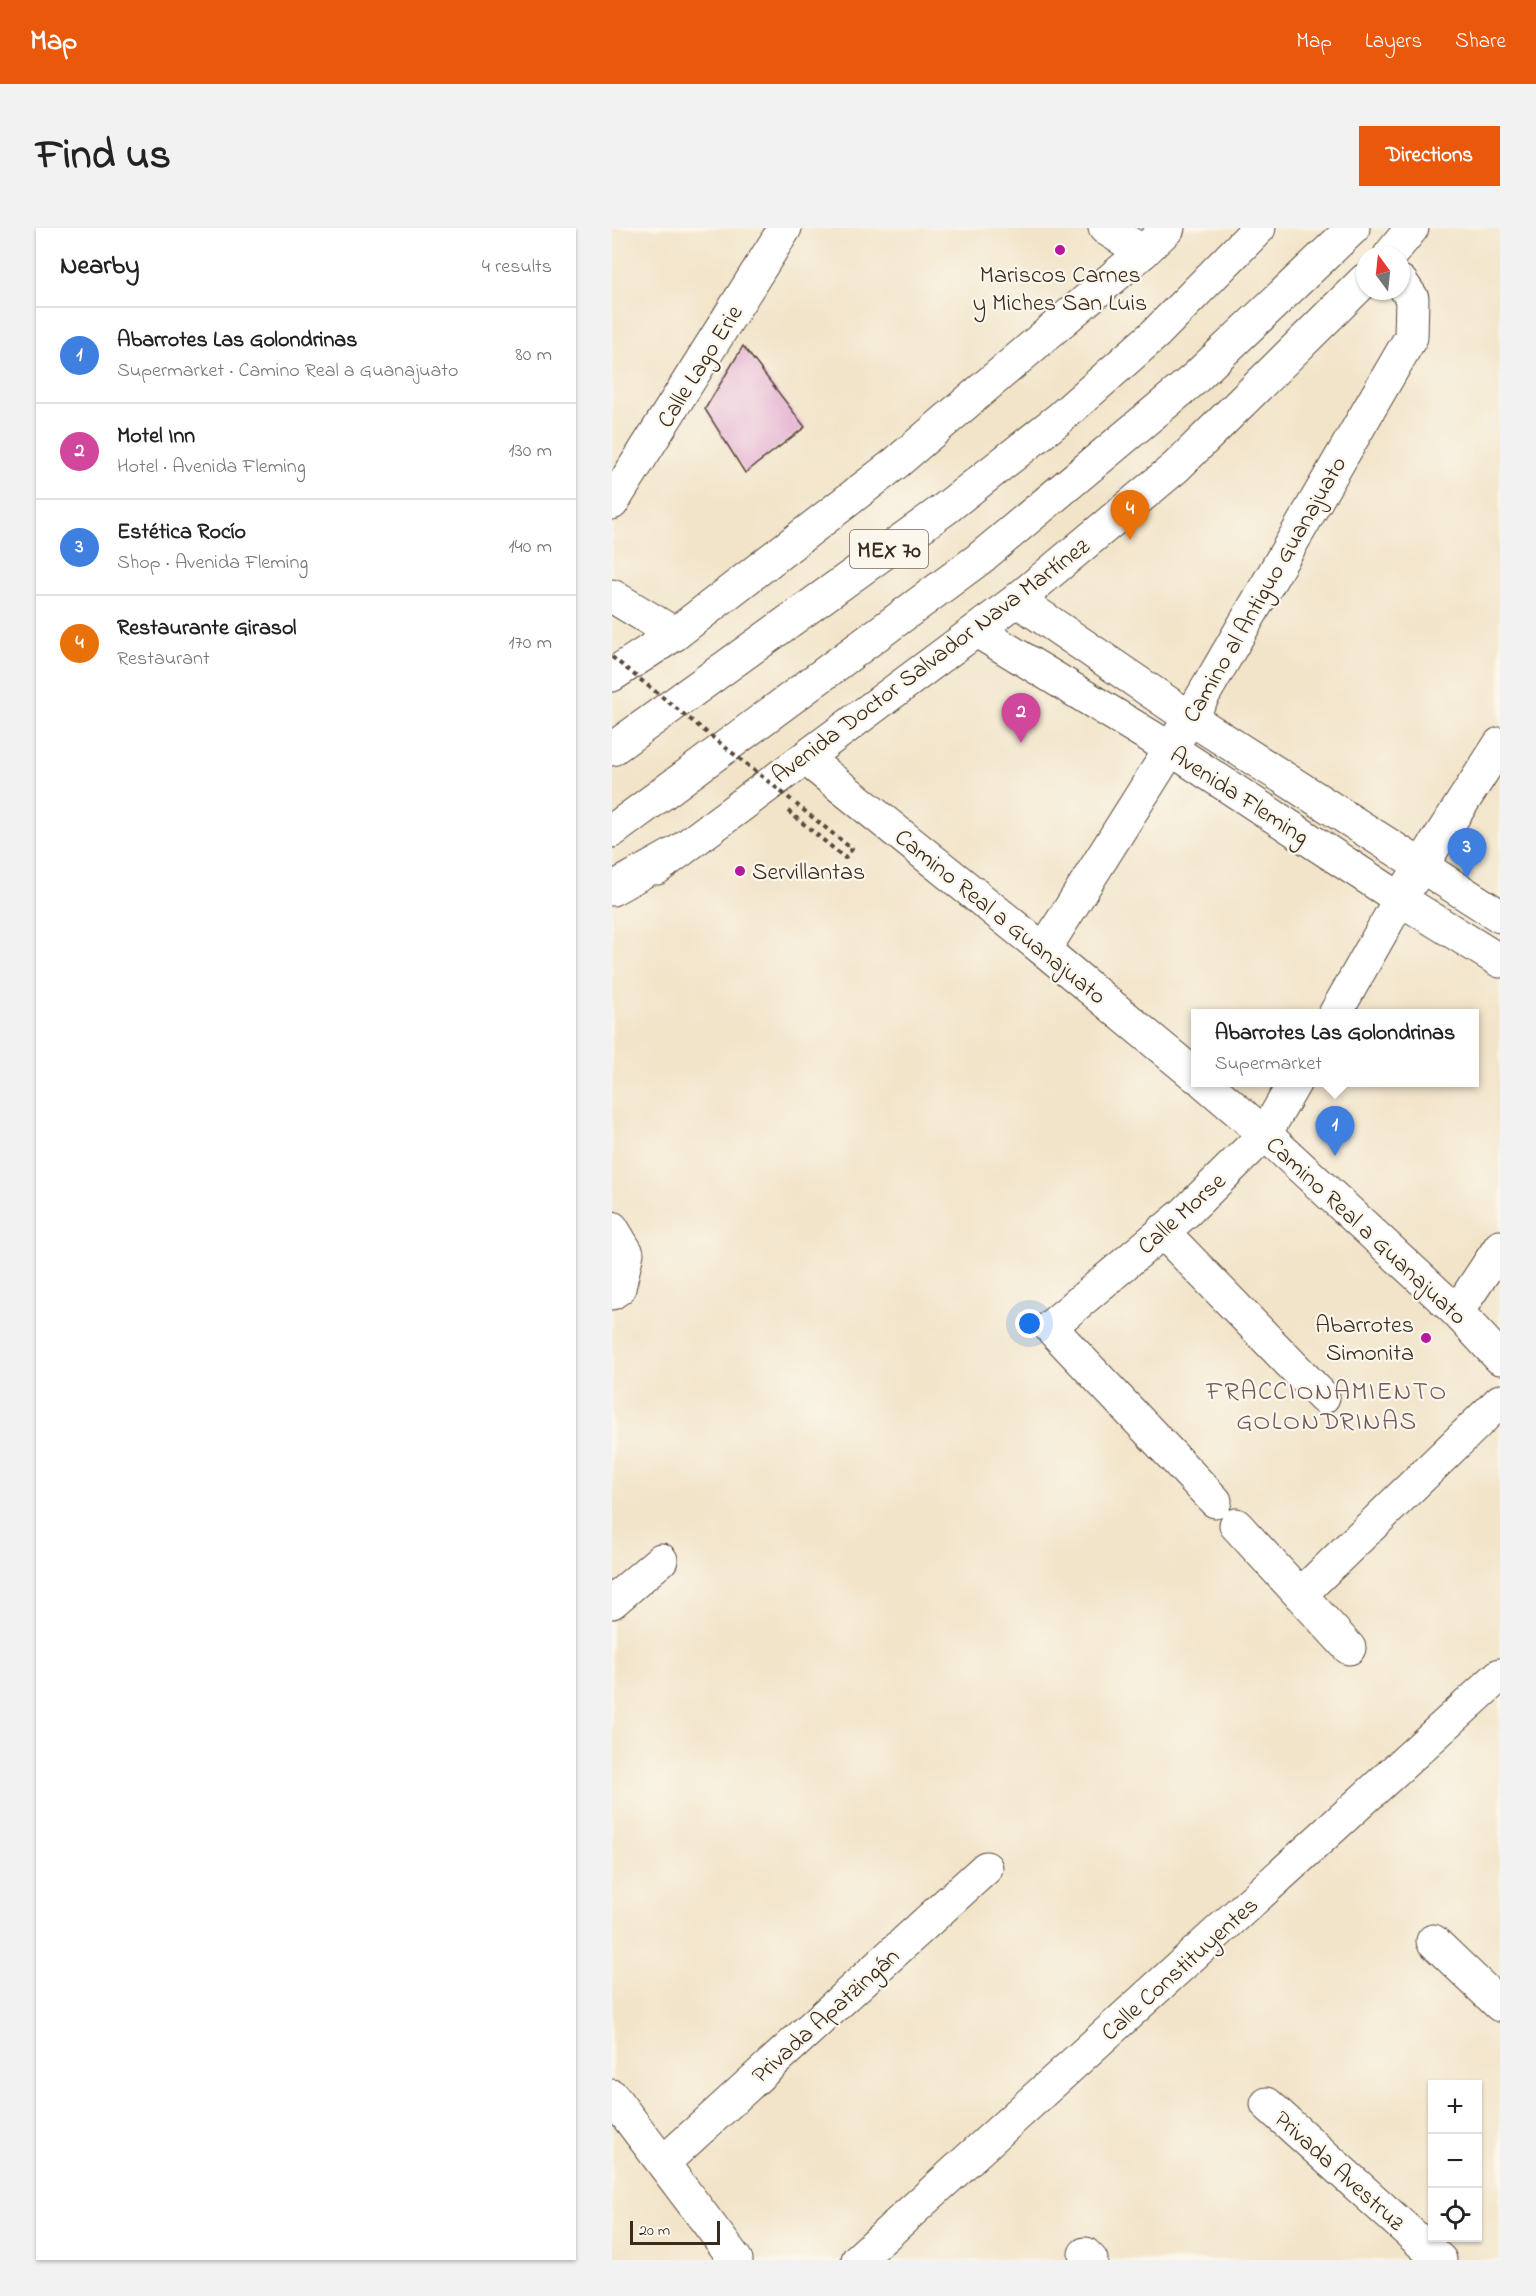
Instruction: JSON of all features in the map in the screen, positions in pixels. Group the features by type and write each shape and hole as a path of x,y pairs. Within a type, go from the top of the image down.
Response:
{"main road":[{"name":"Calle Lago Erie","path":"612,503 785,228"},
{"path":"1106,228 1143,252"},
{"path":"612,675 675,634 896,463 1143,252 1168,228"},
{"name":"MEX 70","path":"612,749 946,508 1059,419 1155,334 1259,228"},
{"name":"MEX 70","path":"612,831 979,560 1192,380 1353,228"},
{"path":"1397,246 1412,228"},
{"name":"Avenida Doctor Salvador Nava Martínez","path":"612,900 1017,600 1176,467 1356,289"},
{"name":"Camino al Antiguo Guanajuato","path":"1044,950 1190,718 1411,337 1412,298 1410,295"},
{"path":"612,596 675,634"},
{"name":"Avenida Fleming","path":"1017,600 1190,718 1500,916"},
{"name":"Avenida Fleming","path":"977,631 1171,749 1400,899 1500,961"},
{"path":"1338,1009 1400,899 1500,744"},
{"name":"Camino Real a Guanajuato","path":"806,758 1191,1072"},
{"path":"612,889 680,851"},
{"name":"Camino Real a Guanajuato","path":"1209,1087 1266,1134 1457,1312 1500,1358"},
{"name":"Calle Morse","path":"1215,1501 1050,1327 1186,1212 1266,1134 1293,1087"},
{"path":"612,1228 627,1253 619,1288 612,1293"},
{"path":"1162,1232 1323,1397"},
{"path":"1457,1312 1500,1247"},
{"path":"1300,1594 1500,1401"},
{"path":"1236,1525 1349,1648"},
{"path":"612,1602 661,1560"},
{"name":"Calle Constituyentes","path":"858,2260 1500,1676"},
{"name":"Privada Apatzingán","path":"663,2163 986,1868"},
{"path":"1433,1941 1500,2005"},
{"path":"612,2096 736,2260"},
{"name":"Privada Avestruz","path":"1267,2104 1440,2260"}],"path":[{"path":"612,657 852,849 844,858 783,806"}],"building":[{"path":"743,346 805,427 745,473 705,409"}],"place":[{"name":"Mariscos Carnes y Miches San Luis","path":"1060,250"},
{"name":"Restaurante Girasol","path":"1130,540"},
{"name":"Motel Inn","path":"1021,743"},
{"name":"Servillantas","path":"740,871"},
{"name":"Estética Rocío","path":"1467,878"},
{"name":"Abarrotes Las Golondrinas","path":"1335,1156"},
{"name":"Abarrotes Simonita","path":"1426,1338"}],"district":[{"name":"FRACCIONAMIENTO GOLONDRINAS","path":"1327,1405"}]}
